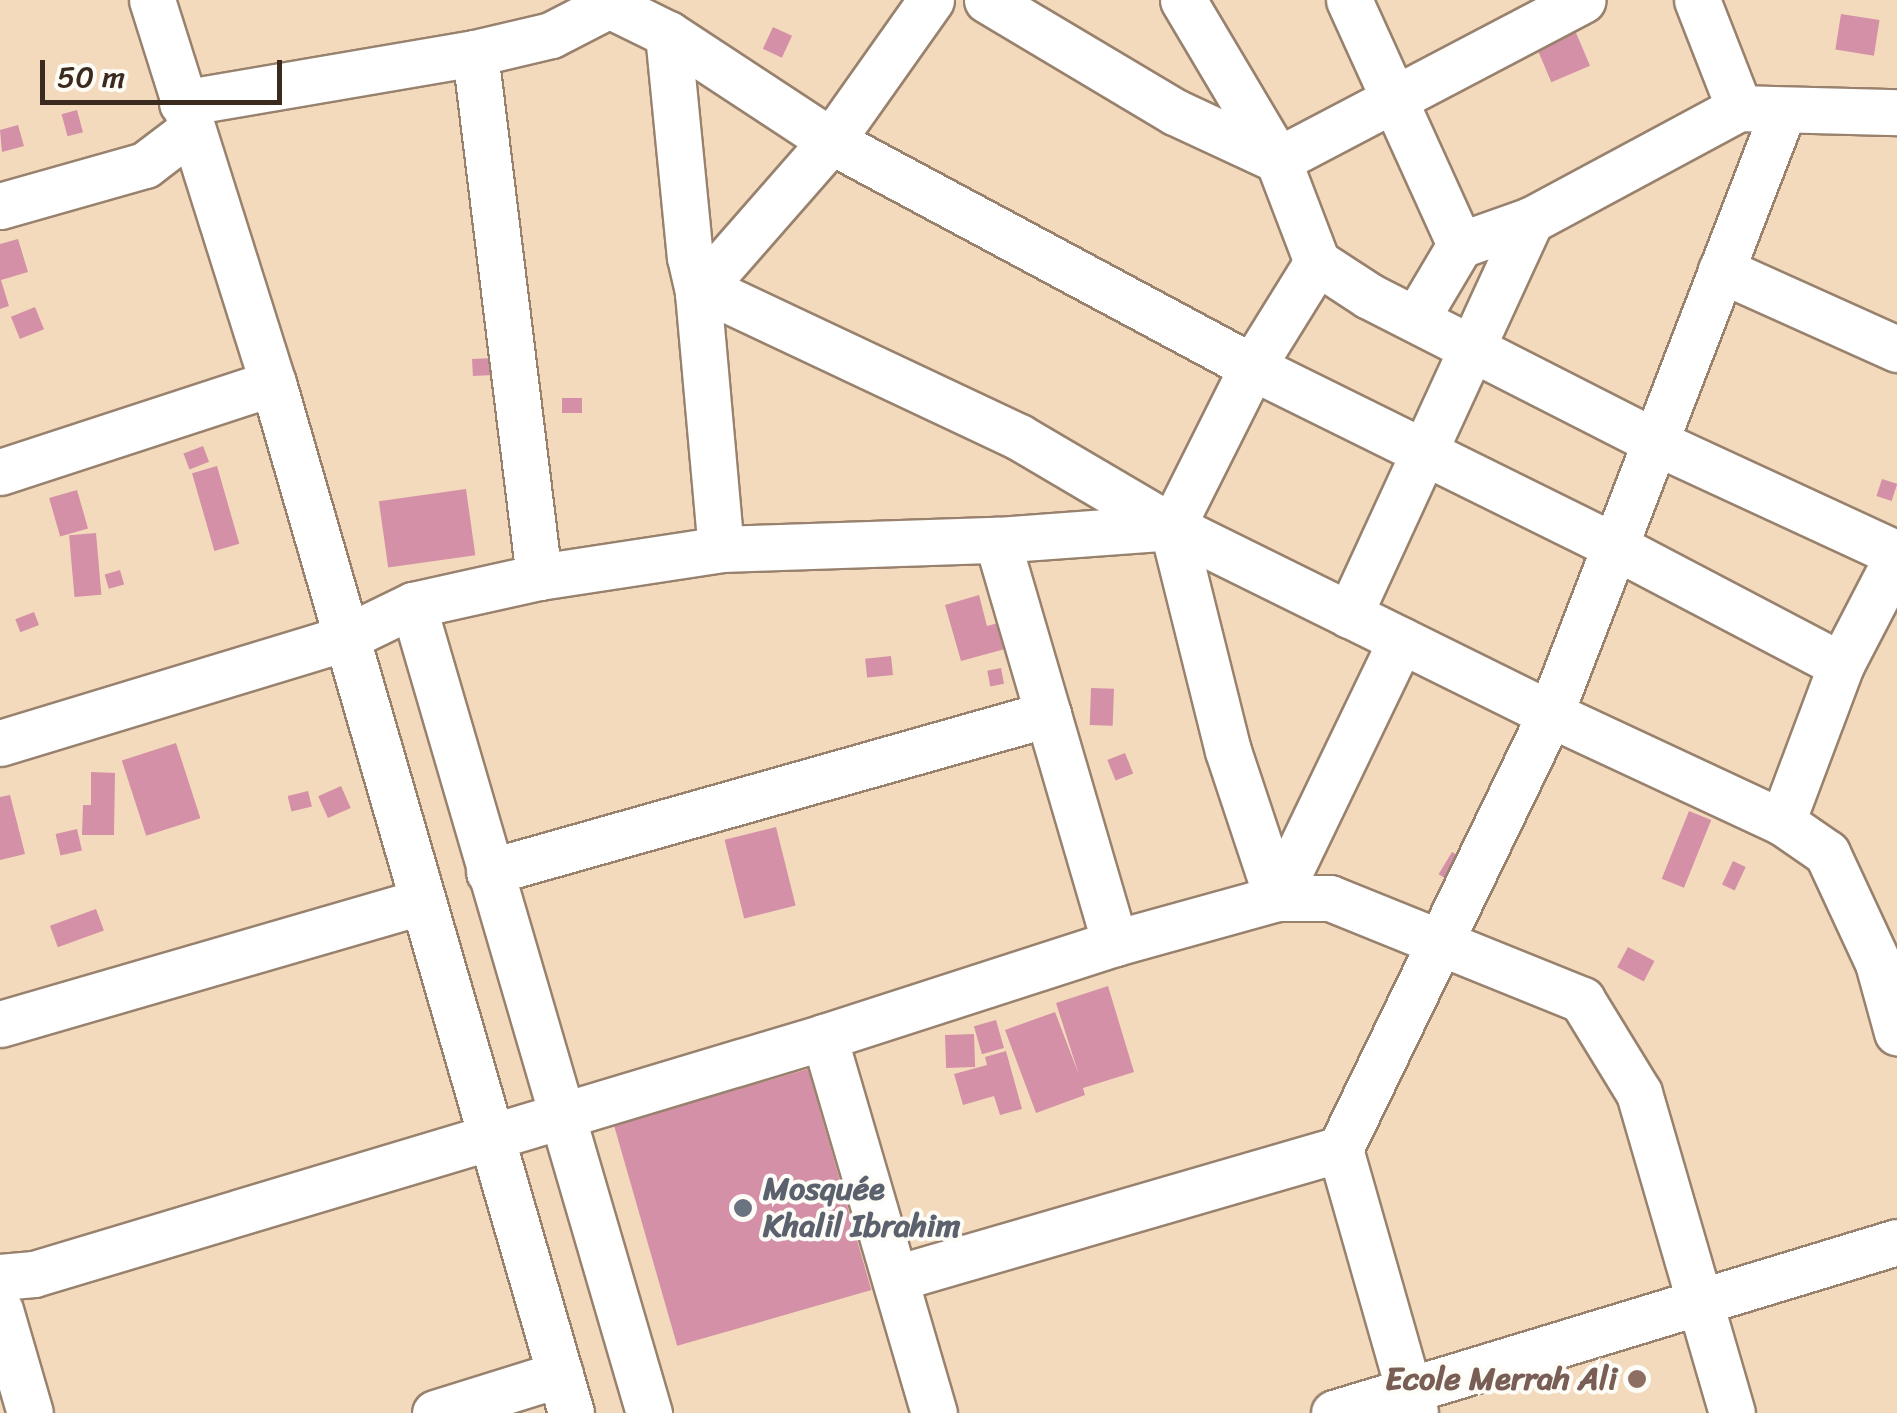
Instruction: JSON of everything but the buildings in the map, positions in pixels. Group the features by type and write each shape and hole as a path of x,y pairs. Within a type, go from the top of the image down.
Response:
{"street":[{"path":"152,0 273,384 566,1394 435,1413"},
{"path":"698,294 831,140 931,0"},
{"path":"987,0 1175,112 1278,160"},
{"path":"1182,0 1278,160 1317,262 1368,296 1653,441 1897,556 1840,666 1782,822"},
{"path":"1349,0 1460,245"},
{"path":"1278,160 1583,0"},
{"path":"1412,1403 1340,1148 1437,940 1550,714 1721,270 1761,110 1698,0"},
{"path":"0,206 145,164 186,117 552,35 611,3 668,34 831,140 1252,366 1616,547 1840,666"},
{"path":"668,34 690,258 698,294 721,549"},
{"path":"475,54 539,577"},
{"path":"1416,319 1460,245 1532,220 1761,110 1897,112"},
{"path":"1349,615 1532,220"},
{"path":"1278,898 1218,717 1172,527 1252,366 1317,262"},
{"path":"1721,270 1897,350"},
{"path":"698,294 726,299 1020,437 1172,527 1550,714 1782,822 1827,853 1878,963 1894,1009"},
{"path":"0,472 273,384"},
{"path":"0,743 345,638 414,606 539,577 721,549 997,540 1172,527"},
{"path":"997,540 1115,943"},
{"path":"414,606 649,1413"},
{"path":"1278,898 1401,640"},
{"path":"490,872 1048,714"},
{"path":"0,1277 34,1274 558,1101 824,1037 1115,943 1278,898 1330,898 1582,1000 1639,1093 1732,1413"},
{"path":"0,1024 421,902"},
{"path":"824,1037 934,1413"},
{"path":"896,1278 1340,1148"},
{"path":"1334,1413 1412,1403 1700,1304 1897,1242"},
{"path":"0,1310 30,1413"}],"place":[{"name":"Mosquée Khalil Ibrahim","path":"743,1208"},
{"name":"Ecole Merrah Ali","path":"1637,1379"}]}
